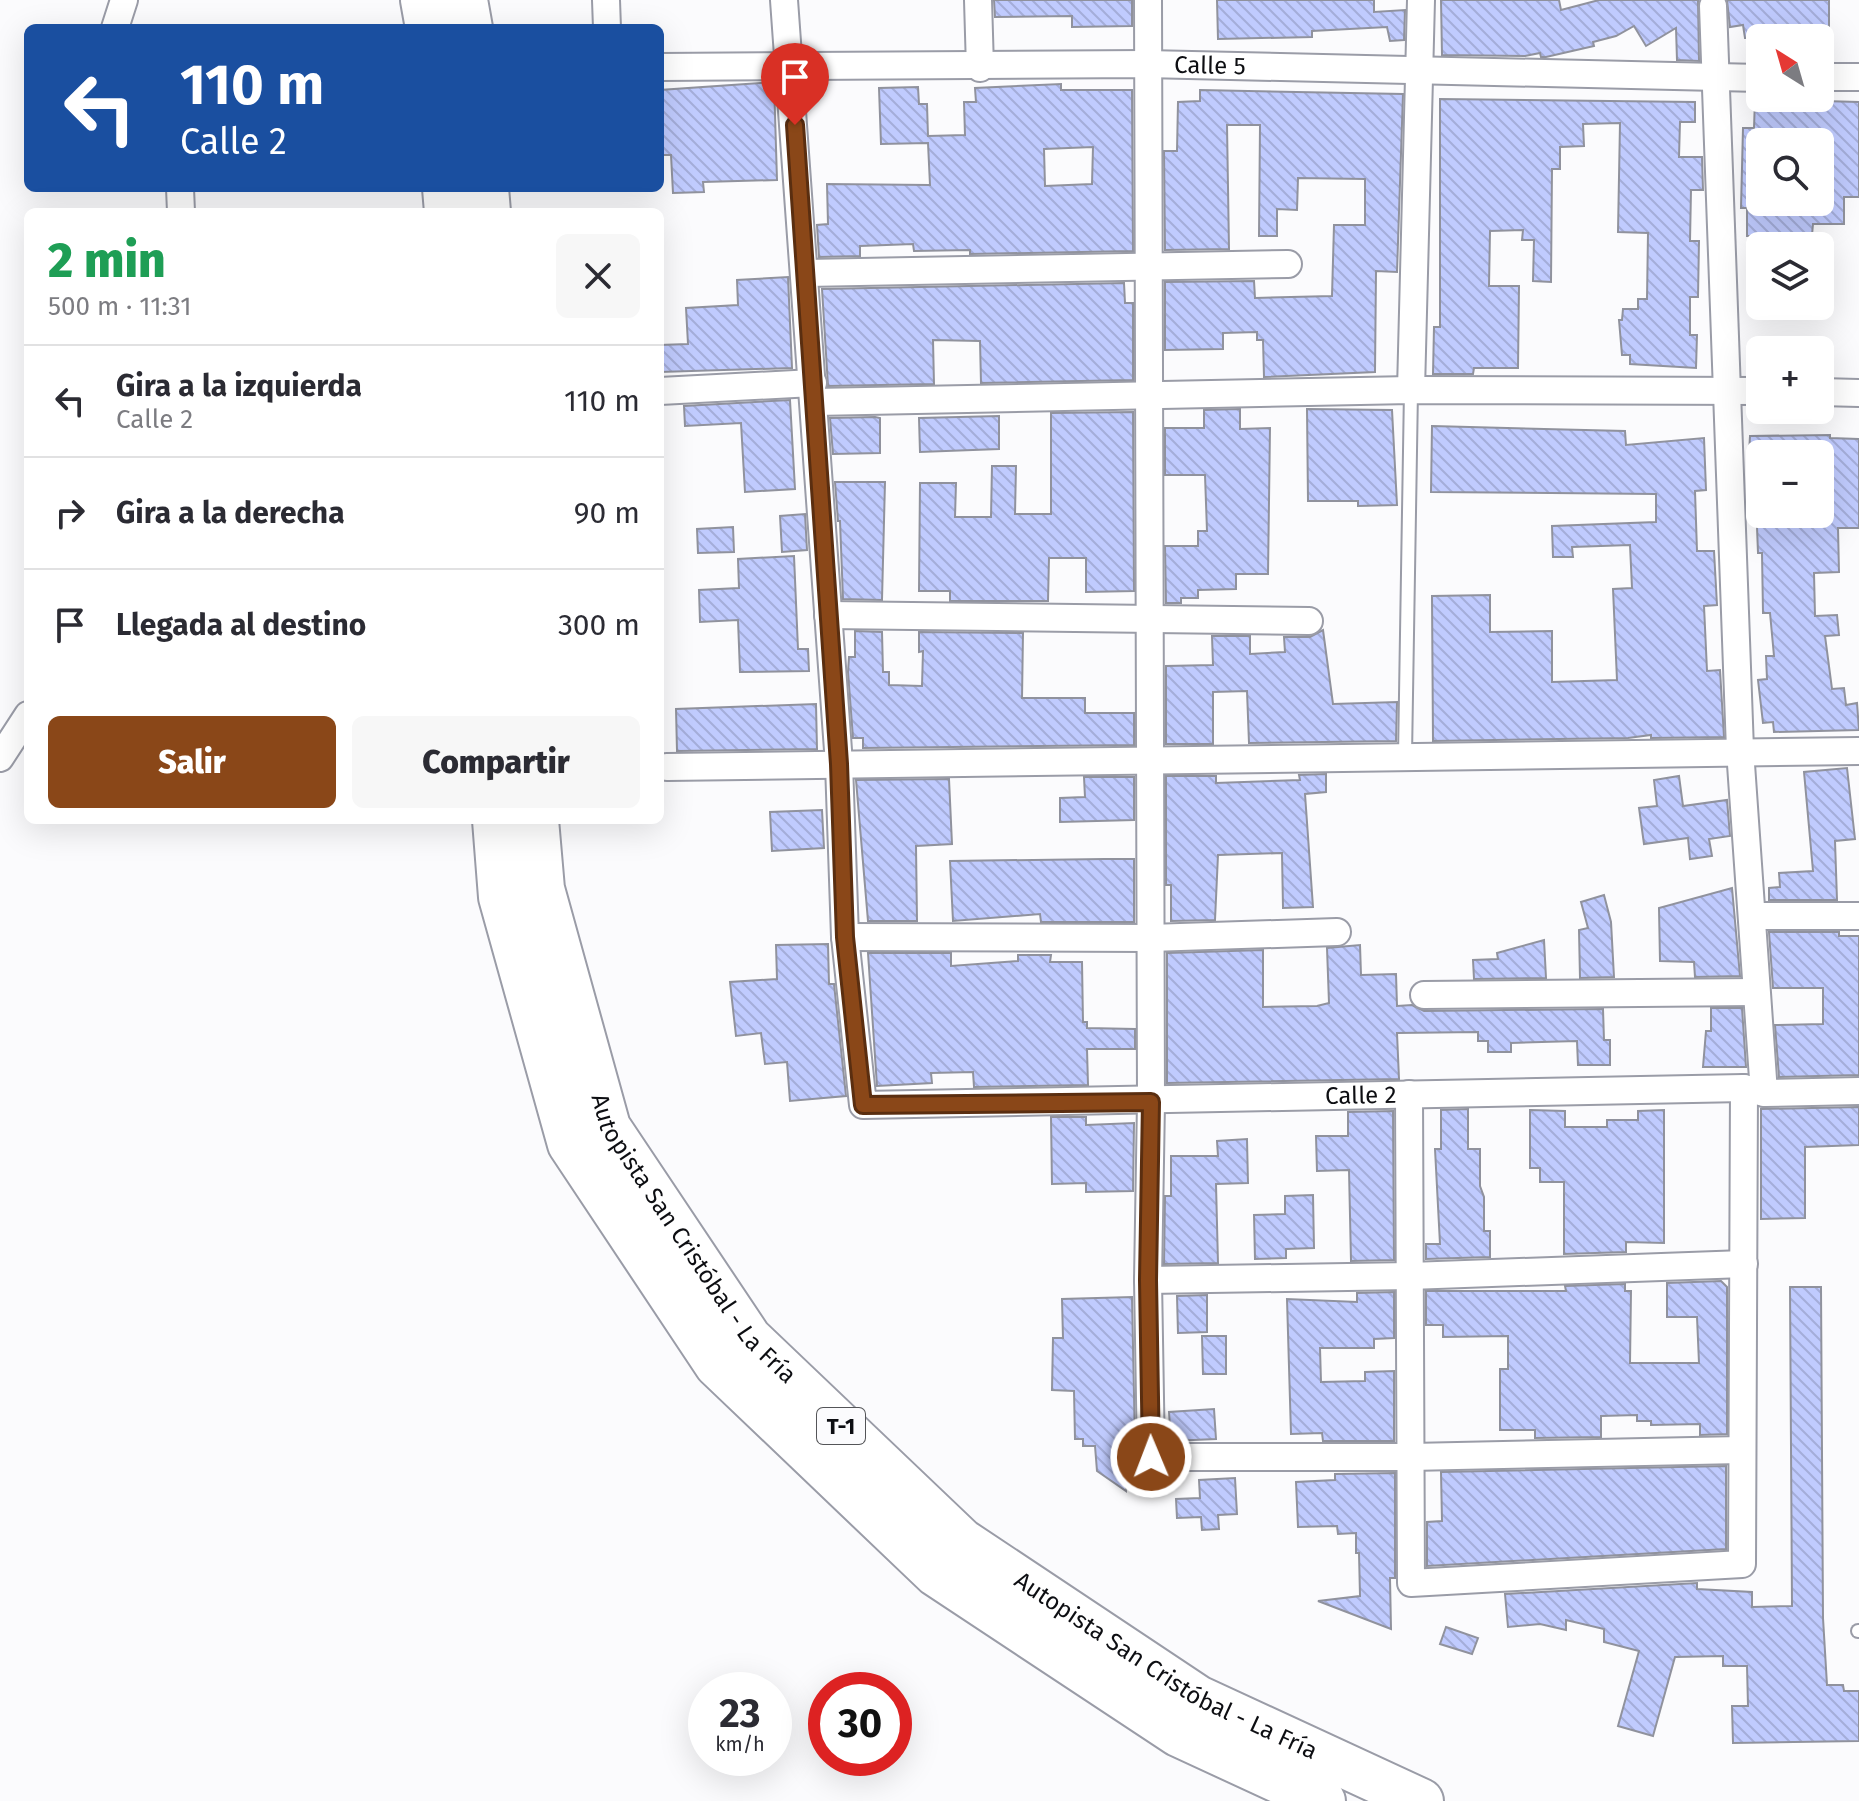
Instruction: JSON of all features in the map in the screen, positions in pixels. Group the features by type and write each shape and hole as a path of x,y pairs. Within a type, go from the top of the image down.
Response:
{"highway":[{"path":"423,0 427,24"},
{"path":"465,0 469,24"},
{"name":"Autopista San Cristóbal - La Fría","path":"495,824 501,897 570,1144 717,1365 936,1574 1178,1734 1323,1801"},
{"name":"Autopista San Cristóbal - La Fría","path":"536,824 542,889 608,1127 749,1338 962,1541 1198,1698 1421,1801"}],"street":[{"path":"116,24 124,0"},
{"path":"606,0 607,24"},
{"path":"784,0 839,764 845,937 1150,938 1337,932"},
{"path":"978,0 980,68"},
{"path":"1148,0 1151,1102 1148,1280 1151,1457 1411,1457 1741,1450"},
{"path":"1411,390 1421,0"},
{"path":"1409,1094 1411,1583 1742,1564 1744,1264 1756,992 1740,750 1713,6"},
{"name":"Calle 5","path":"664,67 980,68 1146,64 1746,78"},
{"path":"1834,77 1859,77"},
{"path":"806,273 1288,264"},
{"path":"664,391 1148,395 1411,390 1746,391"},
{"path":"1834,392 1859,393"},
{"path":"828,615 1309,621"},
{"path":"0,758 24,721"},
{"path":"667,767 1740,750 1859,751"},
{"path":"1752,916 1859,916"},
{"name":"Calle 2","path":"845,937 863,1105 1151,1102 1409,1094 1859,1091"},
{"path":"1424,995 1756,992"},
{"path":"1148,1280 1410,1276 1744,1264"}],"lane":[{"path":"1405,756 1411,390"}],"building":[{"path":"994,0 1132,0 1132,26 1072,27 1072,16 995,17"},
{"path":"1217,0 1374,0 1374,12 1405,10 1404,40 1390,41 1387,27 1312,31 1312,37 1218,39"},
{"path":"1441,0 1559,0 1561,10 1599,0 1698,0 1699,61 1677,60 1676,28 1646,46 1634,26 1616,36 1593,42 1594,46 1546,57 1541,57 1540,53 1525,56 1442,55"},
{"path":"1727,0 1829,0 1829,24 1746,24 1746,38 1743,25 1730,27"},
{"path":"774,82 777,180 703,182 704,192 673,193 671,155 664,155 664,90"},
{"path":"1061,84 1061,90 1132,90 1133,251 970,254 970,250 914,251 913,244 860,246 860,256 819,257 817,225 828,224 827,184 930,185 928,143 881,144 879,88 918,87 919,104 927,104 928,136 965,135 964,102 976,102 975,88","holes":["1093,147 1092,184 1045,186 1044,149"]},
{"path":"1200,90 1403,94 1397,272 1376,271 1375,372 1264,377 1263,340 1257,340 1257,332 1223,333 1223,349 1165,350 1165,282 1254,281 1255,298 1332,296 1334,225 1365,225 1365,179 1298,178 1297,210 1277,209 1277,236 1259,236 1260,125 1227,125 1229,249 1165,250 1164,151 1177,151 1178,102 1200,101"},
{"path":"1440,99 1695,102 1695,122 1680,122 1679,157 1702,157 1703,190 1691,190 1690,241 1699,241 1698,297 1690,297 1690,335 1697,335 1696,368 1630,364 1630,355 1622,355 1619,320 1622,320 1623,309 1638,309 1638,299 1647,299 1648,233 1618,232 1620,123 1583,124 1584,146 1560,147 1560,169 1552,169 1551,282 1533,281 1534,240 1522,240 1523,230 1490,231 1489,286 1519,286 1518,368 1474,368 1473,374 1433,374 1434,327 1440,327"},
{"path":"1834,101 1859,102 1859,197 1844,197 1844,224 1813,224 1812,232 1747,232 1747,216 1834,216 1834,128 1754,128 1755,112 1834,112"},
{"path":"1743,128 1746,128 1746,208 1741,208"},
{"path":"788,277 792,368 664,372 664,345 688,344 686,308 738,305 737,280"},
{"path":"1124,283 1125,303 1133,303 1133,380 981,383 980,341 933,340 934,384 828,386 822,289"},
{"path":"790,400 795,489 745,492 741,423 685,426 684,406"},
{"path":"1240,409 1240,429 1270,428 1268,574 1236,574 1236,589 1198,590 1198,598 1181,598 1181,603 1166,603 1165,546 1198,546 1198,531 1207,531 1205,475 1165,475 1165,428 1204,428 1204,410"},
{"path":"1307,409 1392,410 1397,505 1358,506 1358,501 1308,501"},
{"path":"1133,412 1134,591 1086,592 1086,558 1049,558 1048,601 950,601 950,591 919,591 920,483 956,483 955,517 991,517 992,466 1016,466 1015,514 1051,514 1051,413"},
{"path":"999,416 999,449 920,452 919,418"},
{"path":"830,418 880,418 880,453 833,454"},
{"path":"1432,426 1625,431 1626,445 1704,438 1706,490 1695,491 1697,551 1714,551 1717,605 1704,606 1707,671 1720,670 1724,737 1651,738 1651,735 1433,741 1432,596 1490,595 1490,632 1552,631 1552,682 1617,680 1613,589 1632,588 1630,545 1572,547 1573,557 1553,557 1552,526 1656,522 1656,494 1431,492"},
{"path":"1830,435 1830,438 1859,439 1859,528 1838,528 1839,572 1814,573 1815,616 1837,615 1839,635 1825,636 1832,689 1844,688 1846,705 1857,703 1859,730 1774,732 1773,722 1763,723 1758,680 1767,679 1766,656 1774,656 1770,613 1763,613 1762,553 1758,553 1757,528 1834,528 1834,440 1750,440 1750,436"},
{"path":"835,482 885,482 882,600 843,599"},
{"path":"805,514 807,550 782,552 780,516"},
{"path":"733,527 734,552 698,553 697,529"},
{"path":"794,556 798,649 808,649 809,671 740,672 738,620 700,622 699,590 739,588 738,559"},
{"path":"1323,630 1333,704 1397,702 1396,741 1249,743 1247,691 1213,692 1213,744 1166,744 1166,666 1213,665 1212,636 1250,636 1250,654 1285,652 1284,637 1310,637"},
{"path":"855,631 882,632 883,672 889,672 889,685 922,686 923,651 919,652 919,632 1023,633 1022,698 1085,698 1085,713 1134,713 1134,745 863,748 863,738 853,738 848,672 849,657 855,657"},
{"path":"816,704 817,749 677,751 676,709"},
{"path":"1847,768 1855,839 1835,841 1837,900 1769,900 1769,888 1780,887 1779,873 1813,871 1804,772"},
{"path":"1326,774 1326,792 1305,794 1313,907 1283,908 1282,853 1218,855 1215,920 1171,921 1171,885 1166,885 1166,776 1216,776 1216,783 1300,780 1299,775"},
{"path":"1679,776 1683,806 1727,800 1730,836 1709,839 1712,856 1690,859 1688,838 1644,844 1639,808 1657,806 1654,780"},
{"path":"1084,777 1134,777 1134,820 1060,822 1060,798 1085,797"},
{"path":"949,779 952,844 916,846 917,921 868,921 856,780"},
{"path":"822,810 824,848 772,851 770,812"},
{"path":"1134,859 1134,922 1041,922 1040,914 953,921 950,861"},
{"path":"1732,888 1740,976 1695,977 1694,962 1660,961 1659,908"},
{"path":"1604,895 1611,922 1614,977 1580,978 1579,930 1588,928 1581,902"},
{"path":"1769,932 1839,932 1839,936 1859,936 1859,1075 1779,1077 1775,1025 1823,1024 1823,988 1773,988"},
{"path":"1544,940 1546,978 1474,979 1473,960 1498,959 1497,953"},
{"path":"828,944 829,984 834,984 846,1096 790,1101 787,1062 765,1064 761,1033 736,1036 730,982 777,979 776,945"},
{"path":"1360,945 1361,975 1396,974 1397,1006 1412,1005 1424,1011 1603,1009 1604,1040 1610,1040 1610,1065 1578,1065 1577,1041 1511,1043 1511,1052 1488,1052 1488,1041 1478,1041 1478,1032 1397,1033 1399,1079 1167,1083 1167,953 1263,950 1263,1007 1317,1006 1329,1003 1327,948"},
{"path":"868,953 951,953 951,966 1018,961 1018,955 1051,955 1050,962 1082,962 1083,1022 1087,1022 1087,1028 1135,1029 1135,1049 1087,1049 1088,1085 974,1087 973,1072 931,1073 932,1083 877,1086"},
{"path":"1711,1008 1742,1008 1746,1067 1703,1067 1706,1031 1711,1031"},
{"path":"1859,1107 1859,1145 1805,1147 1805,1218 1761,1219 1761,1109"},
{"path":"1468,1109 1468,1149 1480,1149 1484,1231 1490,1231 1490,1257 1426,1259 1426,1244 1440,1244 1435,1149 1441,1149 1441,1110"},
{"path":"1530,1110 1565,1111 1565,1127 1607,1127 1607,1120 1638,1120 1638,1111 1664,1110 1664,1243 1626,1242 1626,1252 1564,1254 1564,1182 1540,1182 1540,1168 1530,1168"},
{"path":"1393,1111 1394,1260 1351,1261 1349,1170 1317,1171 1316,1136 1348,1136 1348,1112"},
{"path":"1051,1117 1086,1117 1086,1125 1134,1123 1133,1191 1086,1192 1086,1183 1052,1184"},
{"path":"1247,1139 1248,1183 1216,1184 1218,1263 1164,1264 1165,1196 1171,1196 1171,1156 1218,1156 1217,1141"},
{"path":"1313,1195 1314,1248 1286,1249 1286,1258 1255,1259 1254,1215 1285,1214 1285,1196"},
{"path":"1721,1281 1727,1287 1727,1434 1700,1435 1700,1424 1651,1425 1651,1421 1637,1421 1637,1415 1601,1416 1601,1437 1535,1438 1535,1430 1500,1430 1500,1369 1508,1369 1508,1336 1443,1337 1443,1325 1426,1325 1426,1291 1566,1291 1565,1286 1625,1284 1625,1291 1631,1291 1630,1363 1699,1363 1697,1317 1667,1317 1667,1283"},
{"path":"1790,1287 1821,1287 1823,1618 1827,1685 1843,1685 1844,1691 1859,1691 1859,1741 1733,1743 1732,1706 1748,1706 1747,1666 1723,1666 1723,1656 1675,1657 1653,1736 1618,1726 1639,1651 1604,1642 1604,1629 1566,1620 1566,1630 1540,1624 1508,1627 1505,1594 1697,1583 1697,1589 1752,1592 1752,1607 1792,1606"},
{"path":"1394,1292 1394,1338 1374,1339 1374,1348 1320,1348 1321,1382 1365,1381 1365,1372 1394,1371 1394,1441 1323,1441 1322,1433 1291,1434 1287,1299 1357,1302 1357,1293"},
{"path":"1207,1295 1207,1332 1178,1333 1177,1296"},
{"path":"1132,1297 1135,1444 1126,1445 1126,1491 1097,1471 1095,1446 1083,1446 1083,1439 1075,1439 1074,1391 1052,1390 1053,1338 1063,1338 1062,1299"},
{"path":"1202,1336 1226,1336 1226,1374 1203,1374"},
{"path":"1214,1409 1216,1439 1171,1441 1169,1412"},
{"path":"1726,1466 1726,1549 1427,1566 1427,1522 1442,1521 1441,1472"},
{"path":"1395,1473 1395,1578 1390,1578 1391,1629 1318,1601 1360,1596 1356,1533 1338,1534 1337,1526 1298,1527 1296,1482 1335,1480 1335,1474"},
{"path":"1235,1478 1237,1514 1218,1515 1219,1529 1202,1530 1201,1517 1177,1518 1176,1499 1200,1498 1199,1480"},
{"path":"1446,1627 1478,1638 1472,1654 1440,1644"}],"route":[{"path":"795,125 839,764 845,937 863,1105 1151,1102 1148,1280 1151,1457"}]}
